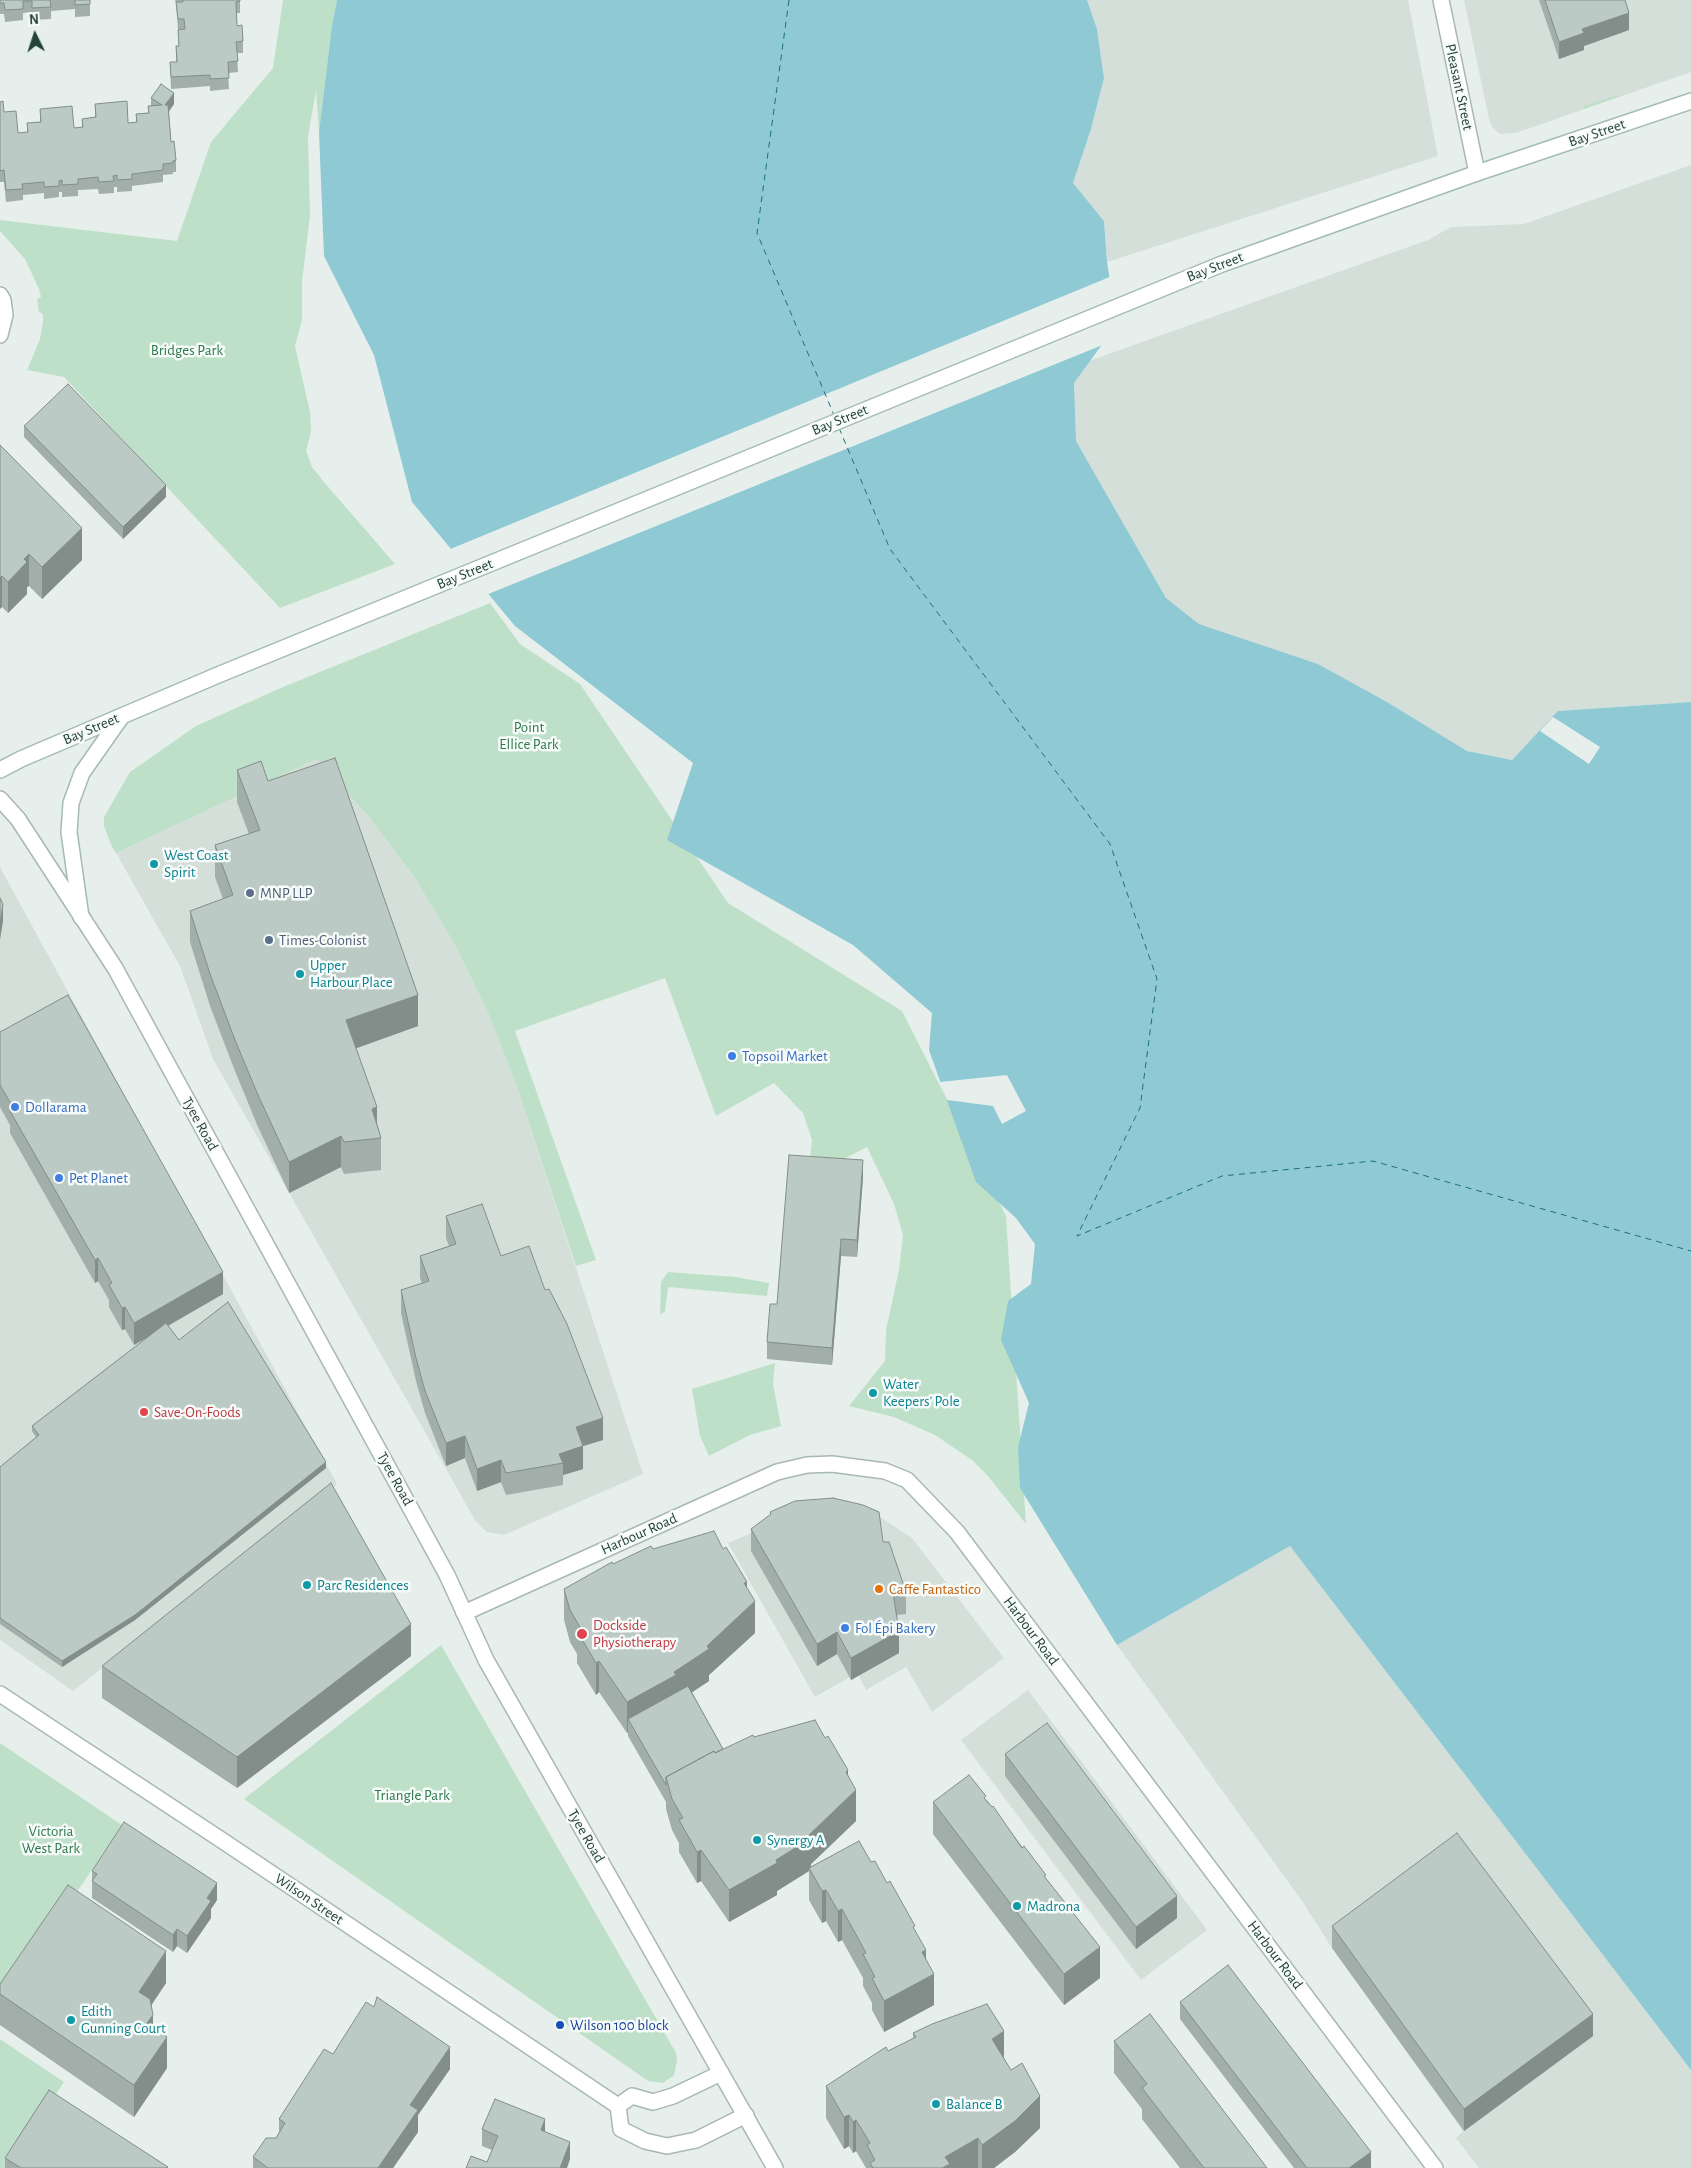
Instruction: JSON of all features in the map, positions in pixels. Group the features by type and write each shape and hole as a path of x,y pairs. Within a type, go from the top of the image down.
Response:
{"street":[{"name":"Pleasant Street","path":"1441,0 1477,174"},
{"name":"Bay Street","path":"0,770 21,759 218,675 1222,264 1691,101"},
{"path":"0,295 6,315 0,335"},
{"path":"81,917 69,832 70,803 82,773 122,716"},
{"name":"Tyee Road","path":"0,799 18,819 114,968 134,1003 447,1576 486,1660 775,2168"},
{"name":"Harbour Road","path":"464,1613 777,1472 807,1465 832,1464 885,1472 907,1480 957,1532 1435,2168"},
{"name":"Wilson Street","path":"0,1694 618,2106"},
{"path":"721,2073 673,2096 653,2102 632,2096 618,2106 621,2129 645,2141 667,2146 696,2140 746,2115"}],"shaded area":[{"path":"1087,0 1408,0 1438,156 1107,262 1104,221 1073,183 1091,129 1104,78 1097,29"},
{"path":"1464,0 1691,0 1691,72 1516,133 1500,134 1493,128 1489,119"},
{"path":"1691,165 1691,702 1559,711 1512,760 1467,751 1387,702 1318,664 1199,624 1166,598 1076,441 1074,383 1089,361 1428,240 1451,227 1524,224"},
{"path":"317,759 369,817 415,878 455,945 489,1015 517,1087 643,1474 504,1535 487,1532 475,1520 213,1059 180,966 116,853"},
{"path":"0,867 337,1484 73,1691 0,1640"},
{"path":"862,1510 880,1517 912,1538 1004,1658 932,1712 906,1667 866,1690 857,1673 815,1697 728,1543 788,1517"},
{"path":"1290,1546 1691,2070 1691,2168 1479,2168 1456,2138 1463,2131 1332,1948 1302,1901 1117,1645"},
{"path":"1028,1690 1207,1930 1141,1980 961,1740"}],"green space":[{"name":"Bridges Park","path":"283,0 337,0 332,25 319,132 316,91 308,136 310,215 302,282 302,320 295,346 310,412 311,431 306,451 312,467 395,564 280,608 64,377 27,370 40,339 43,314 39,312 37,299 41,297 25,259 0,231 0,220 177,241 211,142 273,68"},
{"path":"1617,95 1618,97 1584,109 1584,106"},
{"name":"Point Ellice Park","path":"490,603 520,644 580,684 728,903 902,1011 1006,1216 1026,1524 988,1476 972,1460 935,1435 894,1417 849,1406 885,1361 886,1330 899,1270 903,1235 894,1204 867,1147 808,1177 812,1140 803,1113 774,1083 716,1116 665,978 515,1031 596,1260 576,1266 517,1087 489,1015 455,945 415,878 369,817 317,759 116,853 112,847 104,826 104,817 130,772 196,726 283,687"},
{"path":"668,1272 735,1277 769,1283 767,1296 668,1287 665,1312 660,1314 661,1282"},
{"path":"775,1363 773,1384 781,1426 750,1435 709,1456 700,1436 692,1389"},
{"name":"Triangle Park","path":"441,1645 676,2053 677,2061 674,2075 663,2083 648,2081 244,1799"},
{"name":"Victoria West Park","path":"0,1743 122,1825 0,2006"},
{"path":"0,2039 64,2082 6,2168 0,2168"}],"water":[{"path":"337,0 1087,0 1097,29 1104,78 1091,129 1073,183 1104,221 1107,262 1117,324 1074,383 1076,441 1166,598 1199,624 1318,664 1387,702 1467,751 1512,760 1558,711 1691,702 1691,2070 1290,1546 1117,1645 1020,1488 1018,1447 1029,1403 1001,1340 1008,1301 1031,1284 1035,1244 1016,1218 976,1182 929,1050 932,1013 853,945 667,840 693,763 515,626 412,502 374,355 324,256 319,132 332,25"}],"pier":[{"path":"1112,276 1119,324 1105,344 486,595 448,550"},
{"path":"1553,717 1600,747 1589,764 1540,731"},
{"path":"1007,1075 1026,1111 1002,1124 993,1106 947,1100 940,1082"}],"building":[{"path":"0,0 50,0 51,7 32,8 32,1 23,1 23,9 5,10 4,3 0,3"},
{"path":"75,0 90,0 90,4 75,5"},
{"path":"183,0 240,0 236,2 237,26 242,25 243,41 236,42 238,61 228,62 229,78 210,79 210,75 171,77 170,62 177,62 178,30 185,29 184,19 178,19 176,2 183,2"},
{"path":"1545,0 1625,0 1629,13 1582,29 1584,33 1559,42"},
{"path":"161,84 174,93 165,105 168,105 171,142 174,141 176,160 173,163 163,164 163,170 132,174 132,179 117,180 117,175 113,176 114,181 99,182 98,177 78,179 78,184 62,185 62,180 59,181 59,186 44,187 44,182 22,184 23,189 6,190 4,170 0,171 0,102 3,101 4,112 16,111 18,133 28,132 27,123 41,122 40,109 72,106 74,128 83,127 82,119 96,117 95,104 127,101 128,123 137,122 136,114 149,113 148,106 162,105 151,98"},
{"path":"68,384 166,485 123,527 24,426"},
{"path":"0,445 82,528 42,567 29,554 24,559 27,562 8,582 2,576 0,578"},
{"name":"Upper Harbour Place","path":"335,758 418,995 346,1020 377,1107 372,1109 381,1138 344,1142 341,1136 289,1162 235,1040 210,974 190,911 233,895 215,845 260,830 237,770 261,761 268,781"},
{"path":"0,898 3,904 0,923"},
{"path":"68,995 223,1272 134,1323 125,1307 122,1308 109,1285 112,1283 98,1258 95,1260 10,1111 14,1109 0,1085 0,1032"},
{"path":"789,1155 863,1160 857,1240 841,1239 832,1348 767,1342 770,1304 777,1304"},
{"path":"482,1204 501,1256 529,1246 545,1290 549,1289 567,1324 603,1418 576,1427 583,1446 559,1454 563,1463 506,1473 501,1460 477,1469 465,1436 446,1443 425,1391 401,1290 429,1281 420,1256 456,1244 446,1216"},
{"path":"228,1302 326,1462 135,1615 62,1661 0,1618 0,1467 39,1435 32,1426 166,1323 179,1340"},
{"name":"Parc Residences","path":"331,1483 411,1624 237,1757 102,1666"},
{"path":"833,1498 863,1505 879,1512 883,1542 889,1542 906,1592 893,1593 899,1631 851,1658 837,1632 817,1644 751,1529 771,1514 770,1512 795,1501"},
{"path":"714,1531 723,1549 726,1547 747,1582 744,1583 755,1601 707,1646 709,1649 674,1672 676,1675 627,1702 599,1661 596,1663 577,1631 581,1629 570,1610 564,1589 612,1562 613,1564 651,1546 653,1549"},
{"path":"688,1686 723,1749 715,1753 714,1751 666,1777 666,1785 628,1719"},
{"name":"Synergy A","path":"815,1720 825,1738 828,1736 848,1770 846,1772 856,1790 809,1835 811,1838 776,1860 777,1863 729,1890 701,1850 697,1852 679,1820 683,1818 672,1799 666,1777 714,1751 715,1753 753,1735 754,1737"},
{"path":"1047,1723 1177,1896 1136,1927 1005,1754"},
{"path":"969,1775 1022,1848 1024,1846 1046,1875 1044,1876 1100,1947 1064,1974 933,1802"},
{"path":"124,1822 217,1883 207,1898 211,1901 187,1936 177,1929 173,1935 92,1881 97,1874 92,1871"},
{"path":"1457,1833 1593,2014 1464,2109 1332,1926"},
{"path":"859,1841 871,1862 875,1861 887,1883 890,1881 915,1926 913,1927 926,1950 922,1952 934,1974 884,2001 872,1978 875,1977 863,1954 866,1953 842,1909 838,1911 826,1890 822,1891 809,1868"},
{"name":"Edith Gunning Court","path":"68,1885 166,1951 139,1992 150,1999 153,2015 147,2023 167,2037 134,2085 0,1994 0,1984"},
{"path":"1228,1965 1371,2152 1349,2168 1307,2168 1180,2002"},
{"path":"377,1997 450,2047 410,2105 418,2110 378,2168 268,2168 253,2157 266,2138 276,2138 285,2123 279,2119 324,2049 333,2054 366,2002 374,2007"},
{"name":"Balance B","path":"987,2004 1004,2031 992,2039 1011,2070 1022,2063 1040,2096 1015,2121 982,2145 978,2138 945,2157 950,2164 942,2168 873,2168 870,2163 875,2160 867,2145 870,2143 856,2120 853,2122 849,2115 844,2117 826,2086 886,2047 888,2051 916,2037 913,2033"},
{"path":"1150,2014 1267,2168 1204,2168 1142,2088 1147,2084 1114,2041"},
{"path":"49,2090 168,2167 21,2168 5,2158"},
{"path":"495,2099 545,2119 541,2130 570,2142 560,2168 466,2168 471,2156 487,2162 498,2136 482,2129"}],"ferry route":[{"path":"789,0 757,233 834,415"},
{"path":"839,428 890,549 1110,844 1157,979 1140,1108 1077,1236 1222,1176 1373,1161 1691,1251"}],"place":[{"name":"West Coast Spirit","path":"154,864"},
{"name":"MNP LLP","path":"250,893"},
{"name":"Times-Colonist","path":"269,940"},
{"name":"Upper Harbour Place","path":"300,974"},
{"name":"Topsoil Market","path":"732,1056"},
{"name":"Dollarama","path":"15,1107"},
{"name":"Pet Planet","path":"59,1178"},
{"name":"Water Keepers' Pole","path":"873,1393"},
{"name":"Save-On-Foods","path":"144,1412"},
{"name":"Parc Residences","path":"307,1585"},
{"name":"Caffe Fantastico","path":"879,1589"},
{"name":"Fol Épi Bakery","path":"845,1628"},
{"name":"Dockside Physiotherapy","path":"582,1634"},
{"name":"Synergy A","path":"757,1840"},
{"name":"Madrona","path":"1017,1906"},
{"name":"Edith Gunning Court","path":"71,2020"},
{"name":"Wilson 100 block","path":"560,2025"},
{"name":"Balance B","path":"936,2104"}]}
